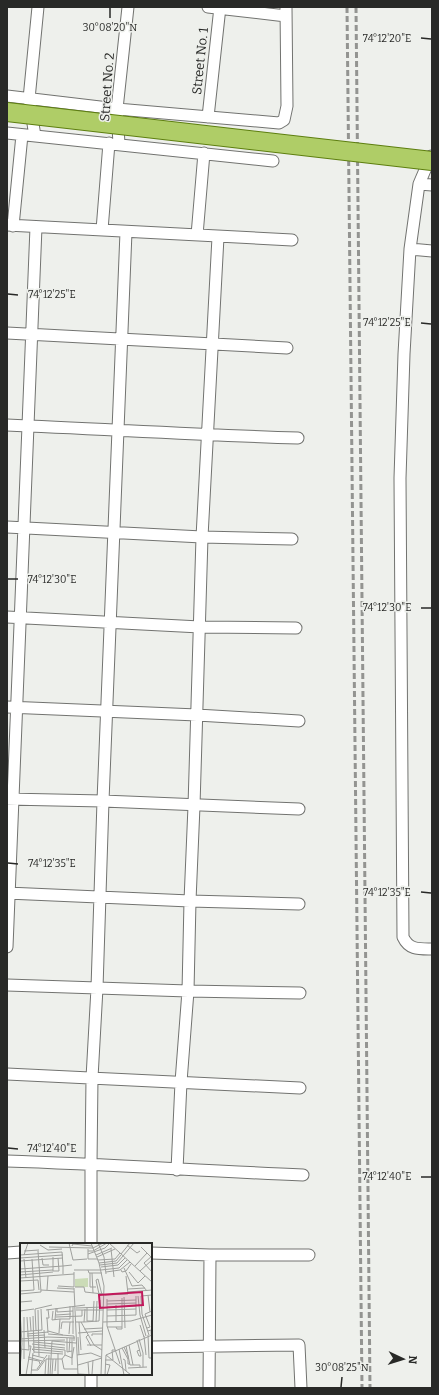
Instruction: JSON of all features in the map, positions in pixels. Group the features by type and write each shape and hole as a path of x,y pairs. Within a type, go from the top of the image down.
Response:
{"main road":[{"path":"7,112 432,161"}],"street":[{"path":"35,136 29,99 38,7"},
{"name":"Street No. 2","path":"102,230 114,144 128,7"},
{"path":"7,96 117,109 279,123 284,120 287,106 286,11 216,7"},
{"name":"Street No. 1","path":"208,117 216,7"},
{"path":"7,133 273,161"},
{"path":"22,135 10,226 292,240"},
{"path":"197,235 204,153"},
{"path":"432,154 419,184 410,249 404,354 400,478 403,937 406,944 414,948 432,949"},
{"path":"419,184 432,185"},
{"path":"7,947 12,707 20,618 36,227"},
{"path":"91,1243 92,1078 97,988 126,232"},
{"path":"177,1170 181,1082 188,991 202,537 218,236"},
{"path":"410,249 432,251"},
{"path":"7,333 287,348"},
{"path":"7,425 298,438"},
{"path":"7,527 202,537 292,539"},
{"path":"7,617 111,621 200,627 296,628"},
{"path":"12,707 298,721"},
{"path":"10,799 103,801 194,806 299,809"},
{"path":"8,893 299,904"},
{"path":"7,985 300,993"},
{"path":"7,1074 300,1088"},
{"path":"7,1161 303,1175"},
{"path":"7,1253 20,1252"},
{"path":"152,1253 210,1255 309,1255"},
{"path":"209,1388 210,1255"},
{"path":"152,1347 300,1345 302,1388"},
{"path":"7,1347 20,1348"},
{"path":"90,1388 91,1375"}],"railway":[{"path":"347,7 362,1388"},
{"path":"356,7 370,1388"}]}
